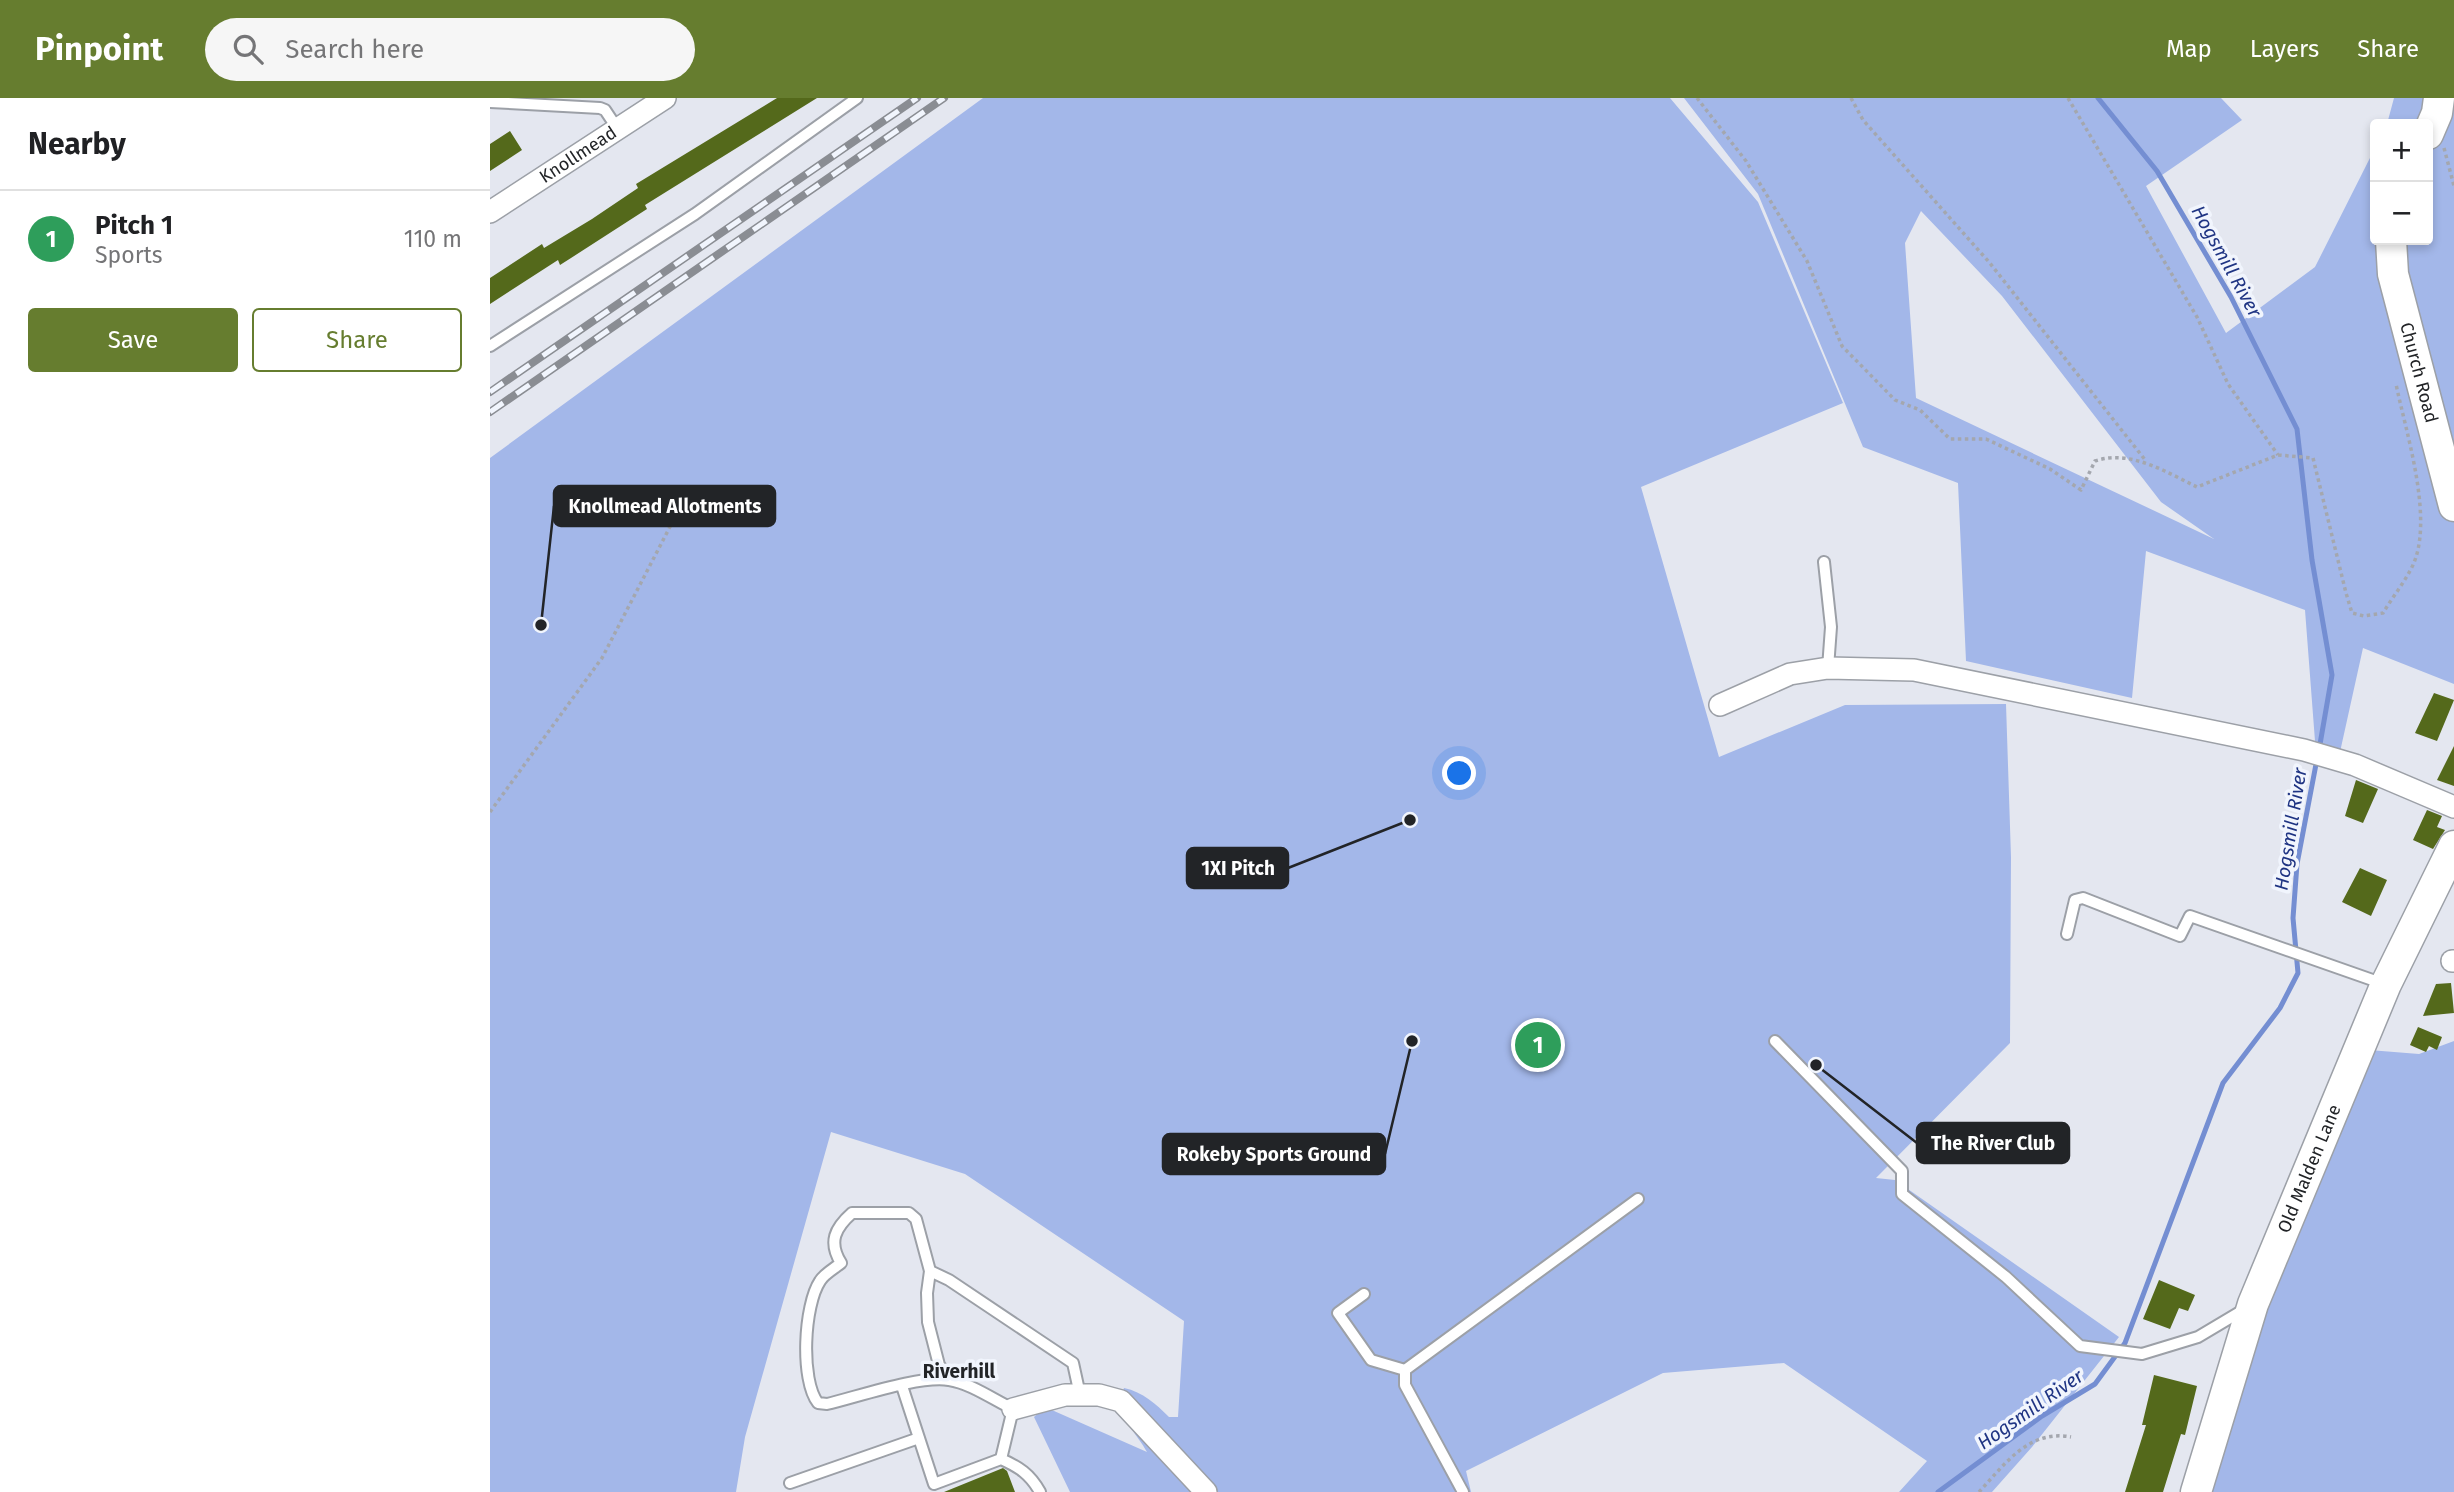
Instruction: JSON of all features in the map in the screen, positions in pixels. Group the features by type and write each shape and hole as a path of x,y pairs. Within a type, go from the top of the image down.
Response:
{"main road":[{"path":"2433,122 2439,98"},
{"name":"Church Road","path":"2390,245 2393,274 2454,506"},
{"name":"Old Malden Lane","path":"2196,1492 2253,1304 2386,984 2453,852"}],"street":[{"name":"Knollmead","path":"490,212 665,98"},
{"path":"1720,705 1790,674 1828,668 1914,670 2304,750 2355,765 2454,807"},
{"path":"1013,1409 1065,1395 1098,1395 1121,1401 1206,1492"}],"lane":[{"path":"490,346 695,214 856,98"},
{"path":"490,102 600,108 605,110 617,128"},
{"path":"1824,562 1831,627 1828,668"},
{"path":"2067,934 2075,900 2083,898 2180,936 2190,916 2386,984"},
{"path":"1775,1041 1902,1171 1902,1194 2006,1278 2080,1346 2142,1354 2198,1337 2253,1304"},
{"path":"1405,1370 1639,1199"},
{"path":"950,1380 939,1365 928,1322 927,1293 930,1271 916,1219 909,1213 852,1213 839,1224 832,1240 833,1251 841,1263 820,1281 807,1322 808,1381 812,1395 818,1403 827,1405 930,1380 950,1380 1013,1409 1001,1459"},
{"path":"930,1271 949,1280 1073,1363 1080,1395"},
{"path":"1364,1294 1338,1313 1371,1360 1405,1370"},
{"path":"1405,1370 1405,1385 1463,1492"},
{"path":"902,1387 934,1484 1001,1459 1020,1468 1032,1479 1040,1492"},
{"path":"790,1483 919,1438"}],"path":[{"path":"1698,98 1746,161 1807,261 1842,346 1895,400 1920,410 1950,439 1986,439 2050,469 2081,490 2095,461 2110,456 2147,463 2197,487 2278,455 2313,458 2352,613 2364,617 2383,613 2413,565 2420,534 2418,496"},
{"path":"1851,98 1863,120 1989,262 2147,463"},
{"path":"2068,98 2197,317 2228,384 2278,455"},
{"path":"490,812 602,658 674,519"},
{"path":"1979,1492 2029,1441 2055,1434 2071,1437"}],"shaded area":[{"path":"983,98 1670,98 1758,202 1843,403 1641,487 1719,757 1845,705 2006,704 2011,857 2010,1043 1876,1178 1895,1180 2119,1337 2032,1447 1992,1492 1899,1492 1927,1461 1784,1363 1663,1373 1466,1471 1471,1492 1070,1492 1034,1417 1045,1407 1147,1452 1127,1422 1121,1406 1121,1397 1124,1388 1137,1392 1169,1417 1178,1417 1184,1321 965,1174 831,1132 745,1437 736,1492 490,1492 490,458"},
{"path":"1684,98 2221,98 2242,120 2146,186 2226,333 2315,267 2370,158 2370,245 2433,245 2433,119 2388,119 2394,98 2454,98 2454,684 2363,648 2340,752 2315,741 2305,610 2146,551 2132,698 1966,661 1958,483 1863,447 1758,194","holes":["1921,211 2002,296 2161,502 2214,539 1916,398 1905,243"]},
{"path":"2454,1041 2454,1492 2211,1492 2285,1237 2369,1050 2419,1054"}],"building":[{"path":"777,98 817,98 645,205 647,209 560,265 558,260 490,304 490,278 542,244 544,248 592,219 638,188 636,184"},
{"path":"510,131 522,150 490,171 490,144"},
{"path":"2434,693 2454,700 2437,741 2415,733"},
{"path":"2454,746 2454,786 2437,780"},
{"path":"2356,780 2378,789 2363,823 2345,816"},
{"path":"2427,810 2442,816 2437,827 2445,830 2433,849 2413,840"},
{"path":"2360,868 2387,880 2371,916 2342,902"},
{"path":"2451,983 2454,1013 2423,1016 2436,984"},
{"path":"2418,1027 2442,1037 2437,1050 2429,1046 2426,1052 2410,1045"},
{"path":"2159,1280 2195,1295 2188,1311 2179,1308 2170,1329 2143,1319"},
{"path":"2154,1375 2197,1386 2185,1435 2181,1434 2163,1492 2125,1492 2146,1425 2142,1425"},
{"path":"1003,1468 1007,1471 1015,1492 944,1492"}],"waterway":[{"name":"Hogsmill River","path":"2098,98 2157,171 2231,297 2297,429 2312,560 2332,675 2319,750"},
{"name":"Hogsmill River","path":"1938,1492 2042,1416 2095,1384 2125,1343 2223,1083 2280,1008 2298,973 2293,918 2297,864 2317,759"}],"railway":[{"path":"490,392 917,98"},
{"path":"490,412 944,98"}],"place":[{"name":"Knollmead Allotments","path":"541,625"},
{"name":"1XI Pitch","path":"1410,820"},
{"name":"Rokeby Sports Ground","path":"1412,1041"},
{"name":"Pitch 1","path":"1538,1045"},
{"name":"The River Club","path":"1816,1065"}],"district":[{"name":"Riverhill","path":"959,1371"}]}
